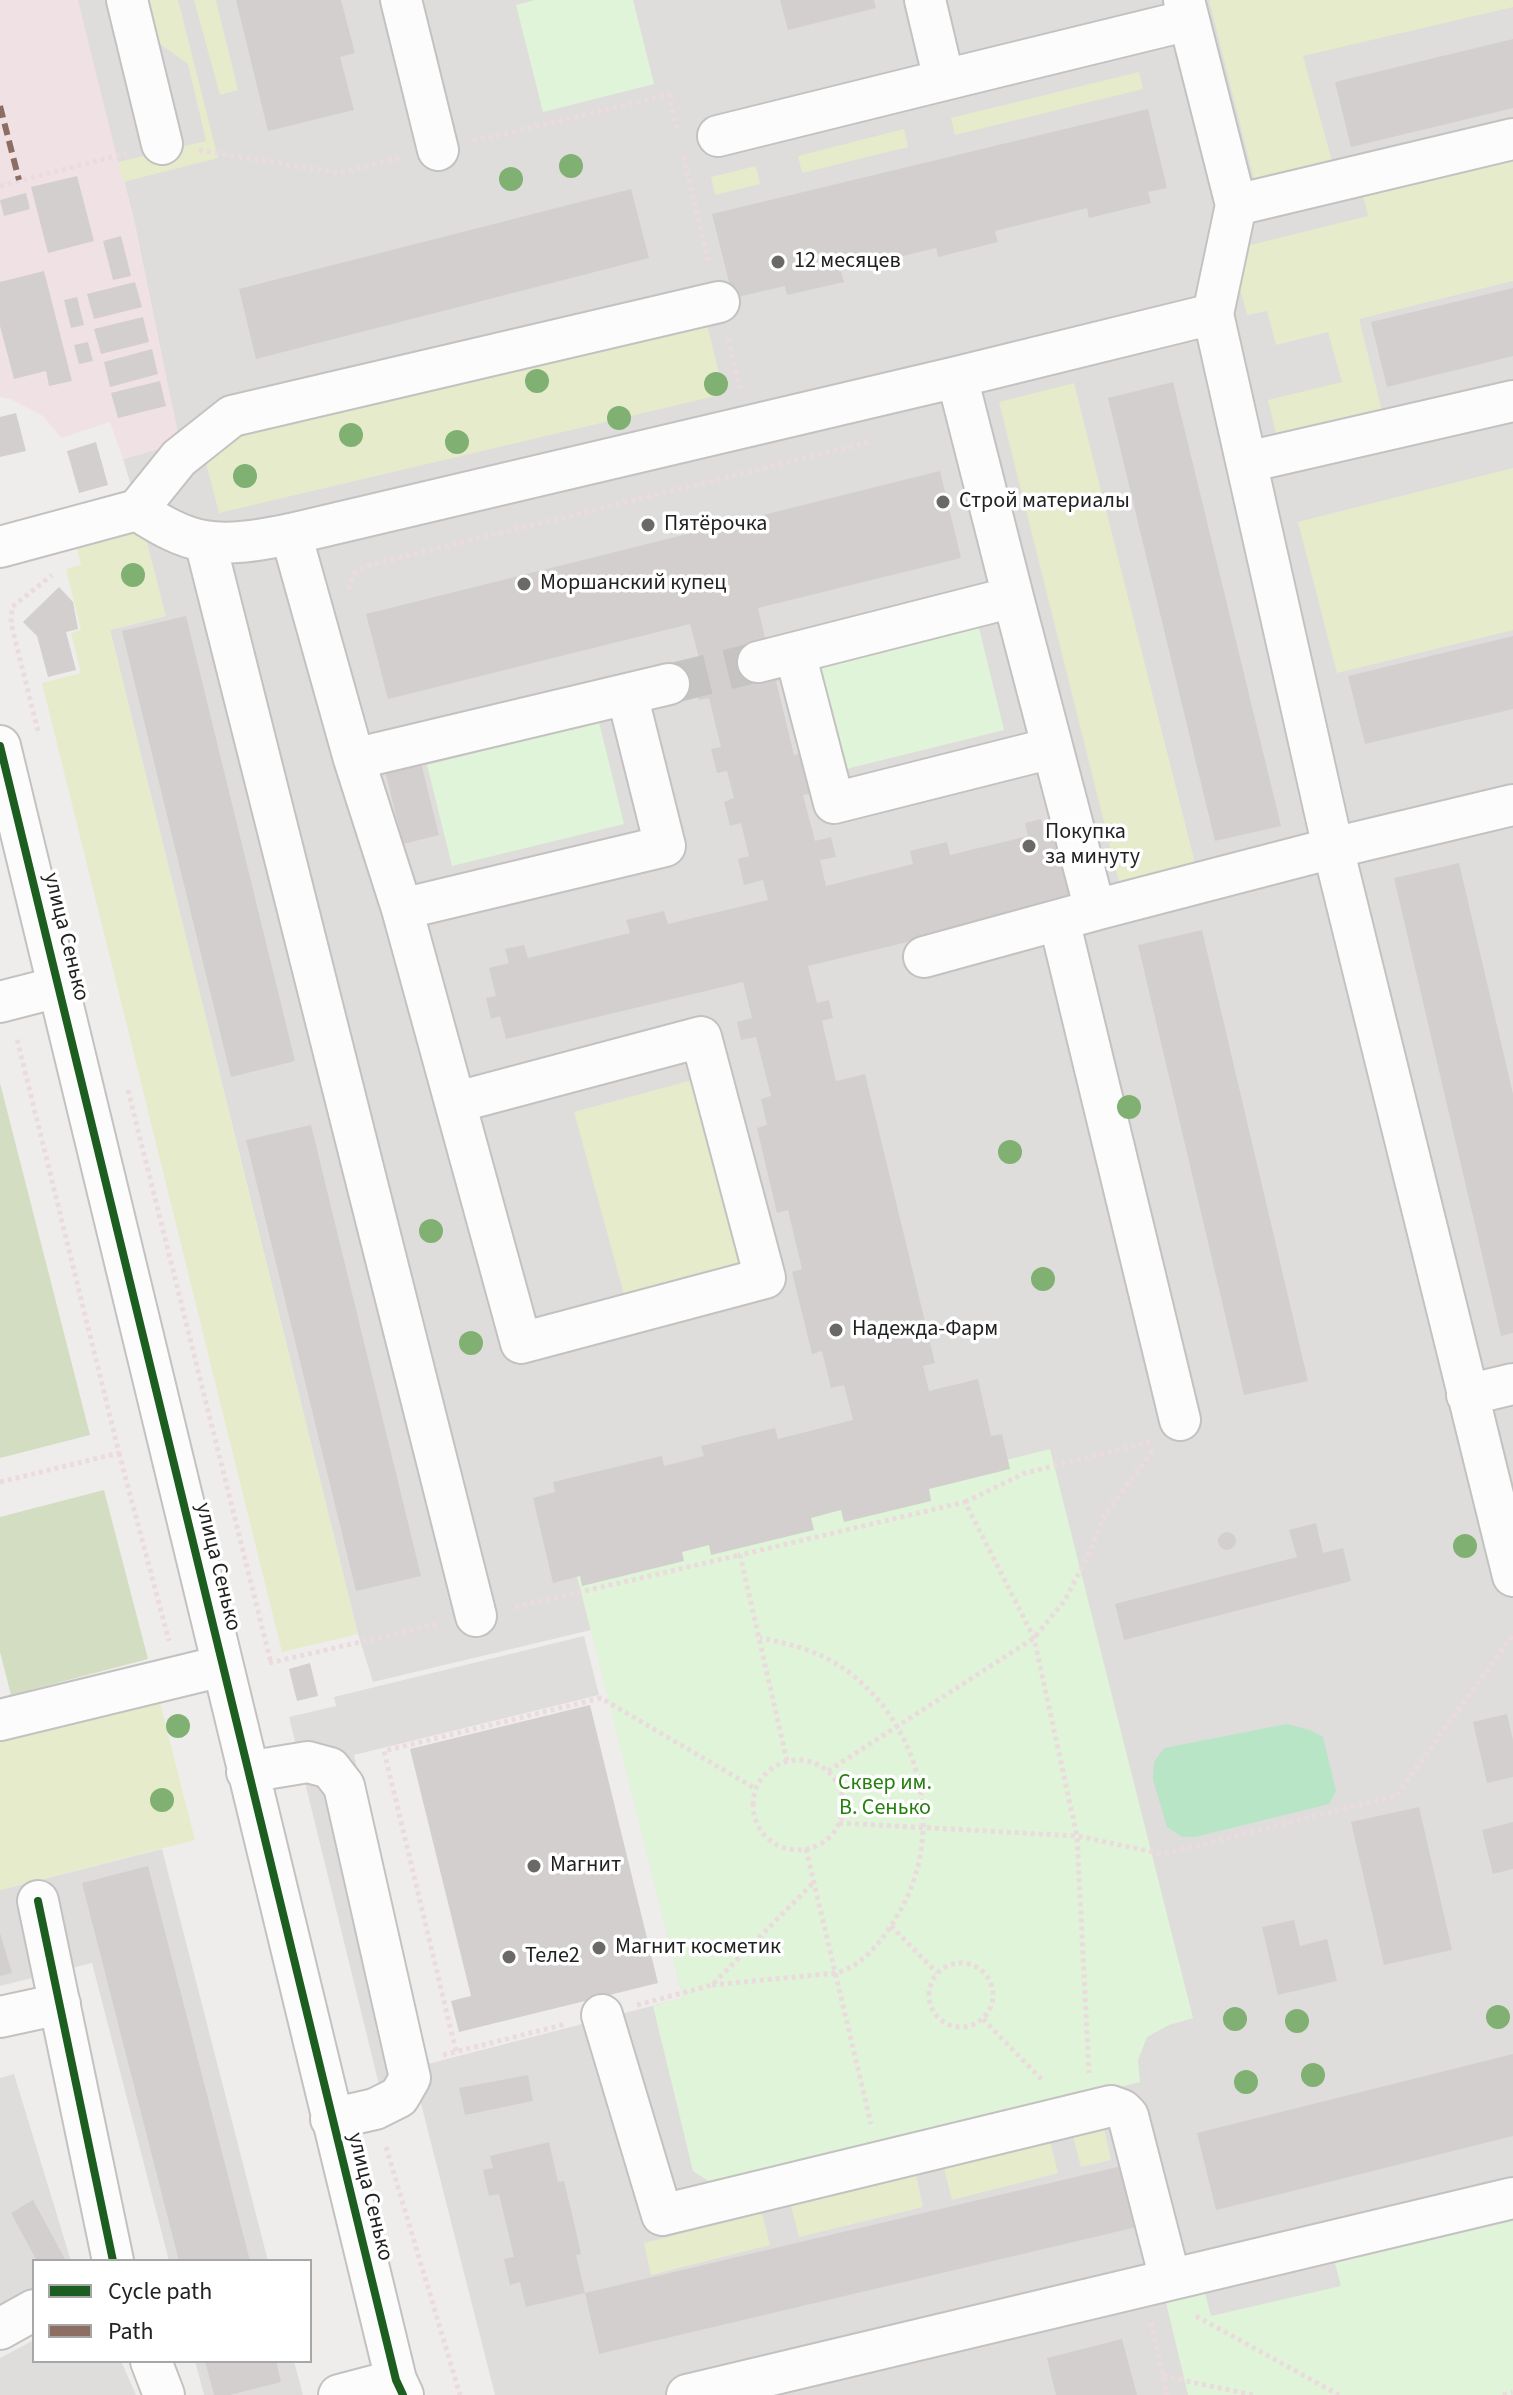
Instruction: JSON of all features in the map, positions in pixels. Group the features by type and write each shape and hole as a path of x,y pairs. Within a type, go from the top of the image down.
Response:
{"street":[{"path":"127,0 162,144"},
{"path":"401,0 438,150"},
{"path":"925,0 944,80"},
{"path":"700,142 944,80 1186,10 1236,205 1213,314 1333,848 1513,1576"},
{"path":"1236,205 1513,139"},
{"path":"0,547 137,510 179,458 232,416 719,302"},
{"path":"137,510 166,528 205,541 250,541 291,534 1213,314"},
{"path":"957,377 1052,748 1077,915 1180,1420"},
{"path":"1247,462 1513,401"},
{"path":"291,534 354,759 402,909 457,1102 521,1343 765,1278 701,1037 457,1102"},
{"path":"205,541 476,1616"},
{"path":"1013,597 776,658 834,803 1052,748"},
{"path":"354,759 669,684"},
{"path":"402,909 665,846 627,694"},
{"name":"улица Сенько","path":"0,746 331,2119 399,2388"},
{"path":"924,957 1333,848 1513,805"},
{"path":"5,1016 58,987"},
{"path":"1467,1395 1513,1384"},
{"path":"0,1720 222,1666"},
{"path":"247,1772 308,1762 330,1768 344,1786 410,2078 399,2097 375,2109 331,2119"},
{"path":"38,1901 113,2259"},
{"path":"0,2017 60,2004"},
{"path":"602,2015 662,2215 1111,2106 1128,2116 1156,2282"},
{"path":"687,2395 1513,2198"},
{"path":"0,2329 32,2311"},
{"path":"152,2363 164,2395"},
{"path":"339,2395 399,2388"}],"path":[{"path":"0,186 162,144 338,173 669,95 678,135"},
{"path":"700,142 719,302 759,469"},
{"path":"351,596 350,581 359,569 366,566 878,440"},
{"path":"42,745 11,623 12,607 63,566 56,532"},
{"path":"5,1016 20,1041 119,1453 178,1676"},
{"path":"126,1082 271,1663"},
{"path":"787,1761 740,1555 965,1502 1025,1473 1163,1439 1104,1516 1065,1600 1034,1638 828,1771"},
{"path":"0,1482 119,1453"},
{"path":"965,1502 1034,1638 1077,1836 1083,2112"},
{"path":"839,1823 1077,1836 1163,1854 1396,1796 1513,1635"},
{"path":"712,1985 849,1970 891,1926 905,1904 915,1880 924,1829 919,1775 898,1726 885,1707 850,1673 807,1650 760,1638"},
{"path":"456,2051 384,1751 601,1698 756,1789"},
{"path":"787,1761 808,1761 828,1771 837,1782 843,1809 839,1823 825,1841 806,1849 784,1847 766,1836 755,1818 753,1803 756,1789 768,1771 787,1761"},
{"path":"806,1849 880,2162"},
{"path":"891,1926 937,1973"},
{"path":"963,1962 984,1972 993,1992 990,2009 983,2019 961,2027 940,2019 930,2005 928,1993 937,1973 951,1963 963,1962"},
{"path":"983,2019 1083,2112"},
{"path":"375,2109 460,2395"},
{"path":"1156,2282 1167,2395"},
{"path":"1194,2314 1339,2395"},
{"path":"1163,2376 1253,2395"},
{"path":"1503,2395 1513,2392"}],"shaded area":[{"path":"0,0 78,0 134,220 180,443 123,459 110,422 61,438 43,416 0,397"},
{"path":"78,0 1513,0 1513,2395 495,2395 412,2068 683,1998 591,1630 373,1682 358,1634 110,630 165,616 123,459 179,443 134,220"},
{"path":"78,0 149,0 160,44 188,64 206,141 118,162"},
{"path":"1074,0 1144,0 1157,51 709,165 692,98"},
{"path":"1362,192 1368,216 1267,241 1257,219"},
{"path":"1267,311 1329,332 1342,382 1268,400 1247,315"},
{"path":"584,1636 599,1695 354,1755 431,2072 379,2085 289,1717 336,1706 334,1697"},
{"path":"162,1849 267,2259 168,2259 92,1963 0,1986 0,1890"},
{"path":"14,2074 70,2259 32,2259 32,2291 0,2309 0,2078"},
{"path":"1335,2263 1341,2286 1211,2316 1205,2293"},
{"path":"32,2341 32,2363 122,2363 136,2395 0,2395 0,2358"},
{"path":"196,2363 295,2363 303,2395 204,2395"}],"green space":[{"path":"149,0 178,0 218,158 123,182 118,162 206,141 188,64 160,44"},
{"path":"194,0 216,0 238,90 220,95"},
{"path":"535,0 633,0 654,84 543,112 516,5"},
{"path":"1209,0 1513,0 1513,7 1303,56 1335,172 1257,191"},
{"path":"1139,72 1143,89 955,135 951,118"},
{"path":"904,129 908,147 802,173 798,156"},
{"path":"1513,154 1513,281 1359,319 1384,419 1279,446 1268,400 1342,382 1328,332 1276,345 1267,311 1247,315 1230,250 1368,216 1362,192"},
{"path":"756,166 760,184 715,195 711,177"},
{"path":"707,324 724,394 219,513 199,436"},
{"path":"1074,383 1196,867 1120,886 999,402"},
{"path":"1513,468 1513,630 1337,673 1298,522"},
{"path":"141,520 166,616 110,630 358,1634 282,1652 42,683 81,673 71,633 81,630 66,569 81,565 74,536"},
{"path":"979,628 1004,730 838,771 812,669"},
{"path":"599,722 624,824 452,866 427,765"},
{"path":"700,1078 751,1264 625,1298 574,1112"},
{"path":"0,1083 90,1435 0,1458"},
{"name":"Сквер им. В. Сенько","path":"1050,1449 1193,2018 1169,2025 1147,2037 1138,2060 1140,2082 730,2184 710,2182 693,2171 653,2006 683,1998 575,1568"},
{"path":"104,1490 148,1659 11,1695 0,1652 0,1517"},
{"path":"160,1703 195,1840 0,1890 0,1740"},
{"path":"1287,1724 1323,1737 1336,1791 1329,1804 1195,1837 1182,1837 1167,1827 1153,1780 1154,1762 1164,1748"},
{"path":"1104,2128 1111,2160 1081,2167 1073,2136"},
{"path":"1050,2141 1058,2173 952,2200 944,2168"},
{"path":"916,2175 923,2207 799,2237 791,2206"},
{"path":"762,2213 770,2245 651,2275 644,2243"},
{"path":"1513,2221 1513,2395 1188,2395 1166,2302 1205,2293 1211,2316 1341,2286 1335,2263"}],"building":[{"path":"236,0 341,0 355,53 340,57 354,110 268,131"},
{"path":"780,0 874,0 876,8 788,30"},
{"path":"1513,39 1513,108 1351,147 1335,82"},
{"path":"1148,109 1167,188 1148,192 1151,203 1089,218 1087,208 995,231 998,242 938,257 936,248 841,271 844,282 787,295 785,286 733,298 712,214"},
{"path":"77,176 94,241 48,253 31,187"},
{"path":"631,189 649,258 256,359 239,289"},
{"path":"26,193 30,209 4,216 0,200"},
{"path":"121,236 131,276 113,280 103,241"},
{"path":"44,271 72,381 49,386 46,371 14,379 0,326 0,282"},
{"path":"135,282 142,307 94,319 87,294"},
{"path":"1513,288 1513,356 1387,387 1371,322"},
{"path":"77,297 84,325 71,328 64,300"},
{"path":"143,317 149,342 101,354 94,329"},
{"path":"88,342 93,361 79,364 74,345"},
{"path":"152,349 158,374 110,387 104,362"},
{"path":"160,381 166,406 118,418 111,393"},
{"path":"1173,382 1281,826 1215,841 1108,398"},
{"path":"16,413 26,451 0,457 0,417"},
{"path":"96,442 108,485 79,493 67,451"},
{"path":"940,471 961,558 758,608 770,659 792,677 776,681 794,755 810,751 820,791 803,795 815,841 831,837 836,857 820,860 826,886 913,864 910,851 947,842 950,855 1028,836 1025,823 1041,819 1045,832 1066,827 1081,900 808,966 817,1003 829,1000 833,1018 822,1021 836,1081 865,1074 935,1363 923,1366 929,1391 978,1379 991,1436 1002,1434 1010,1469 929,1489 931,1501 844,1522 841,1510 811,1518 814,1530 711,1555 709,1545 682,1552 684,1561 582,1586 580,1576 553,1583 533,1498 555,1492 553,1482 662,1456 664,1466 704,1456 701,1446 775,1428 778,1439 853,1420 844,1385 831,1388 822,1351 812,1354 792,1272 802,1269 788,1210 777,1213 757,1128 767,1125 761,1099 771,1096 756,1037 741,1040 737,1022 752,1018 743,982 506,1039 500,1016 491,1019 486,998 496,996 489,968 509,963 505,949 524,945 528,958 630,933 626,920 664,911 668,924 768,900 763,880 744,885 738,859 749,856 741,823 730,826 724,802 734,798 727,771 717,773 711,749 721,747 709,698 699,700 694,683 705,680 690,624 388,699 366,614"},
{"path":"59,587 73,602 78,629 66,632 76,670 48,677 37,636 23,622"},
{"path":"186,616 295,1061 231,1077 122,631"},
{"path":"1513,636 1513,709 1365,744 1348,676"},
{"path":"421,763 439,835 403,844 385,771"},
{"path":"1459,863 1513,1094 1513,1333 1501,1336 1394,878"},
{"path":"1202,930 1308,1381 1244,1395 1138,945"},
{"path":"311,1125 421,1576 356,1591 246,1140"},
{"path":"1316,1523 1323,1553 1343,1548 1351,1581 1124,1640 1115,1604 1297,1557 1289,1530"},
{"path":"1227,1532 1236,1541 1227,1550 1218,1541"},
{"path":"310,1663 318,1696 297,1701 289,1669"},
{"name":"Магнит","path":"590,1705 658,1983 459,2032 451,2001 471,1996 410,1749"},
{"path":"1507,1714 1513,1740 1513,1777 1487,1783 1473,1722"},
{"path":"1419,1807 1452,1950 1384,1965 1351,1822"},
{"path":"1513,1822 1513,1869 1493,1874 1482,1830"},
{"path":"148,1866 249,2259 178,2259 82,1883"},
{"path":"1294,1920 1300,1946 1327,1939 1337,1981 1278,1995 1262,1927"},
{"path":"0,1933 12,1973 0,1976"},
{"path":"1513,2054 1513,2136 1216,2210 1197,2133"},
{"path":"528,2075 533,2101 465,2115 459,2088"},
{"path":"549,2142 558,2182 564,2181 573,2218 581,2254 576,2255 585,2293 526,2307 520,2282 510,2285 504,2259 514,2257 499,2194 489,2196 483,2170 493,2168 490,2156"},
{"path":"1126,2165 1141,2226 599,2354 585,2293"},
{"path":"33,2200 65,2259 36,2259 11,2213"},
{"path":"1122,2339 1137,2395 1056,2395 1047,2358"},
{"path":"206,2363 276,2363 281,2382 230,2395 214,2395"}],"tunnel":[{"path":"669,684 758,662"}],"marked path":[{"path":"0,106 19,180"}],"cycle path":[{"path":"0,746 396,2380 403,2395"},
{"path":"38,1901 113,2259"}],"place":[{"name":"12 месяцев","path":"778,262"},
{"name":"Строй материалы","path":"943,502"},
{"name":"Пятёрочка","path":"648,525"},
{"name":"Моршанский купец","path":"524,584"},
{"name":"Покупка за минуту","path":"1029,846"},
{"name":"Надежда-Фарм","path":"836,1330"},
{"name":"Магнит","path":"534,1866"},
{"name":"Магнит косметик","path":"599,1948"},
{"name":"Теле2","path":"509,1957"}]}
